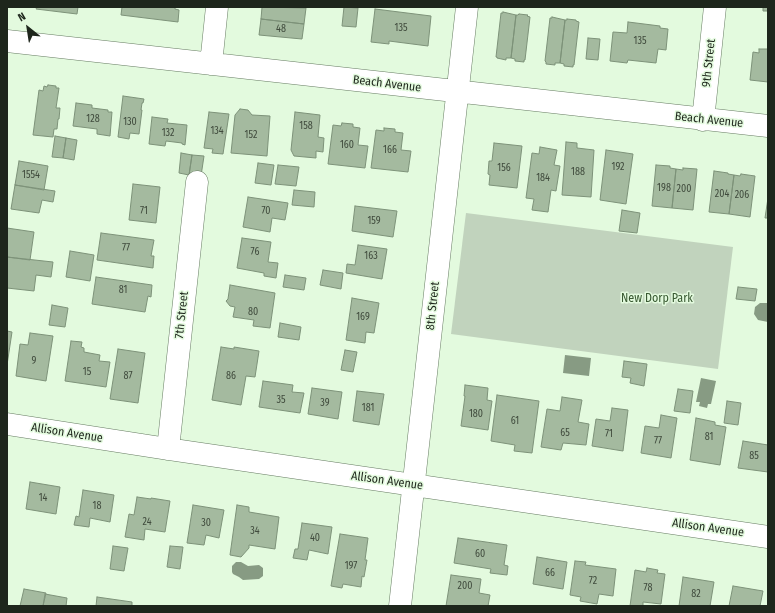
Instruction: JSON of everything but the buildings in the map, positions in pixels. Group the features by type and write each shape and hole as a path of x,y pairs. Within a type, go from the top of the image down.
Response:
{"street":[{"path":"211,64 217,7"},
{"name":"8th Street","path":"400,606 467,7"},
{"name":"9th Street","path":"703,120 715,7"},
{"name":"Beach Avenue","path":"7,41 703,120 768,126"},
{"name":"7th Street","path":"168,449 197,182"},
{"name":"Allison Avenue","path":"7,424 768,537"}],"green space":[{"name":"New Dorp Park","path":"466,213 733,247 718,369 451,334"}],"shaded area":[{"path":"760,303 768,303 768,322 758,320 754,314 755,307"},
{"path":"565,355 591,358 589,376 563,373"},
{"path":"701,378 716,381 711,404 708,404 707,408 699,406 700,402 696,402"},
{"path":"236,562 241,562 248,566 259,565 263,568 263,576 259,579 243,580 232,572 232,566"}]}
